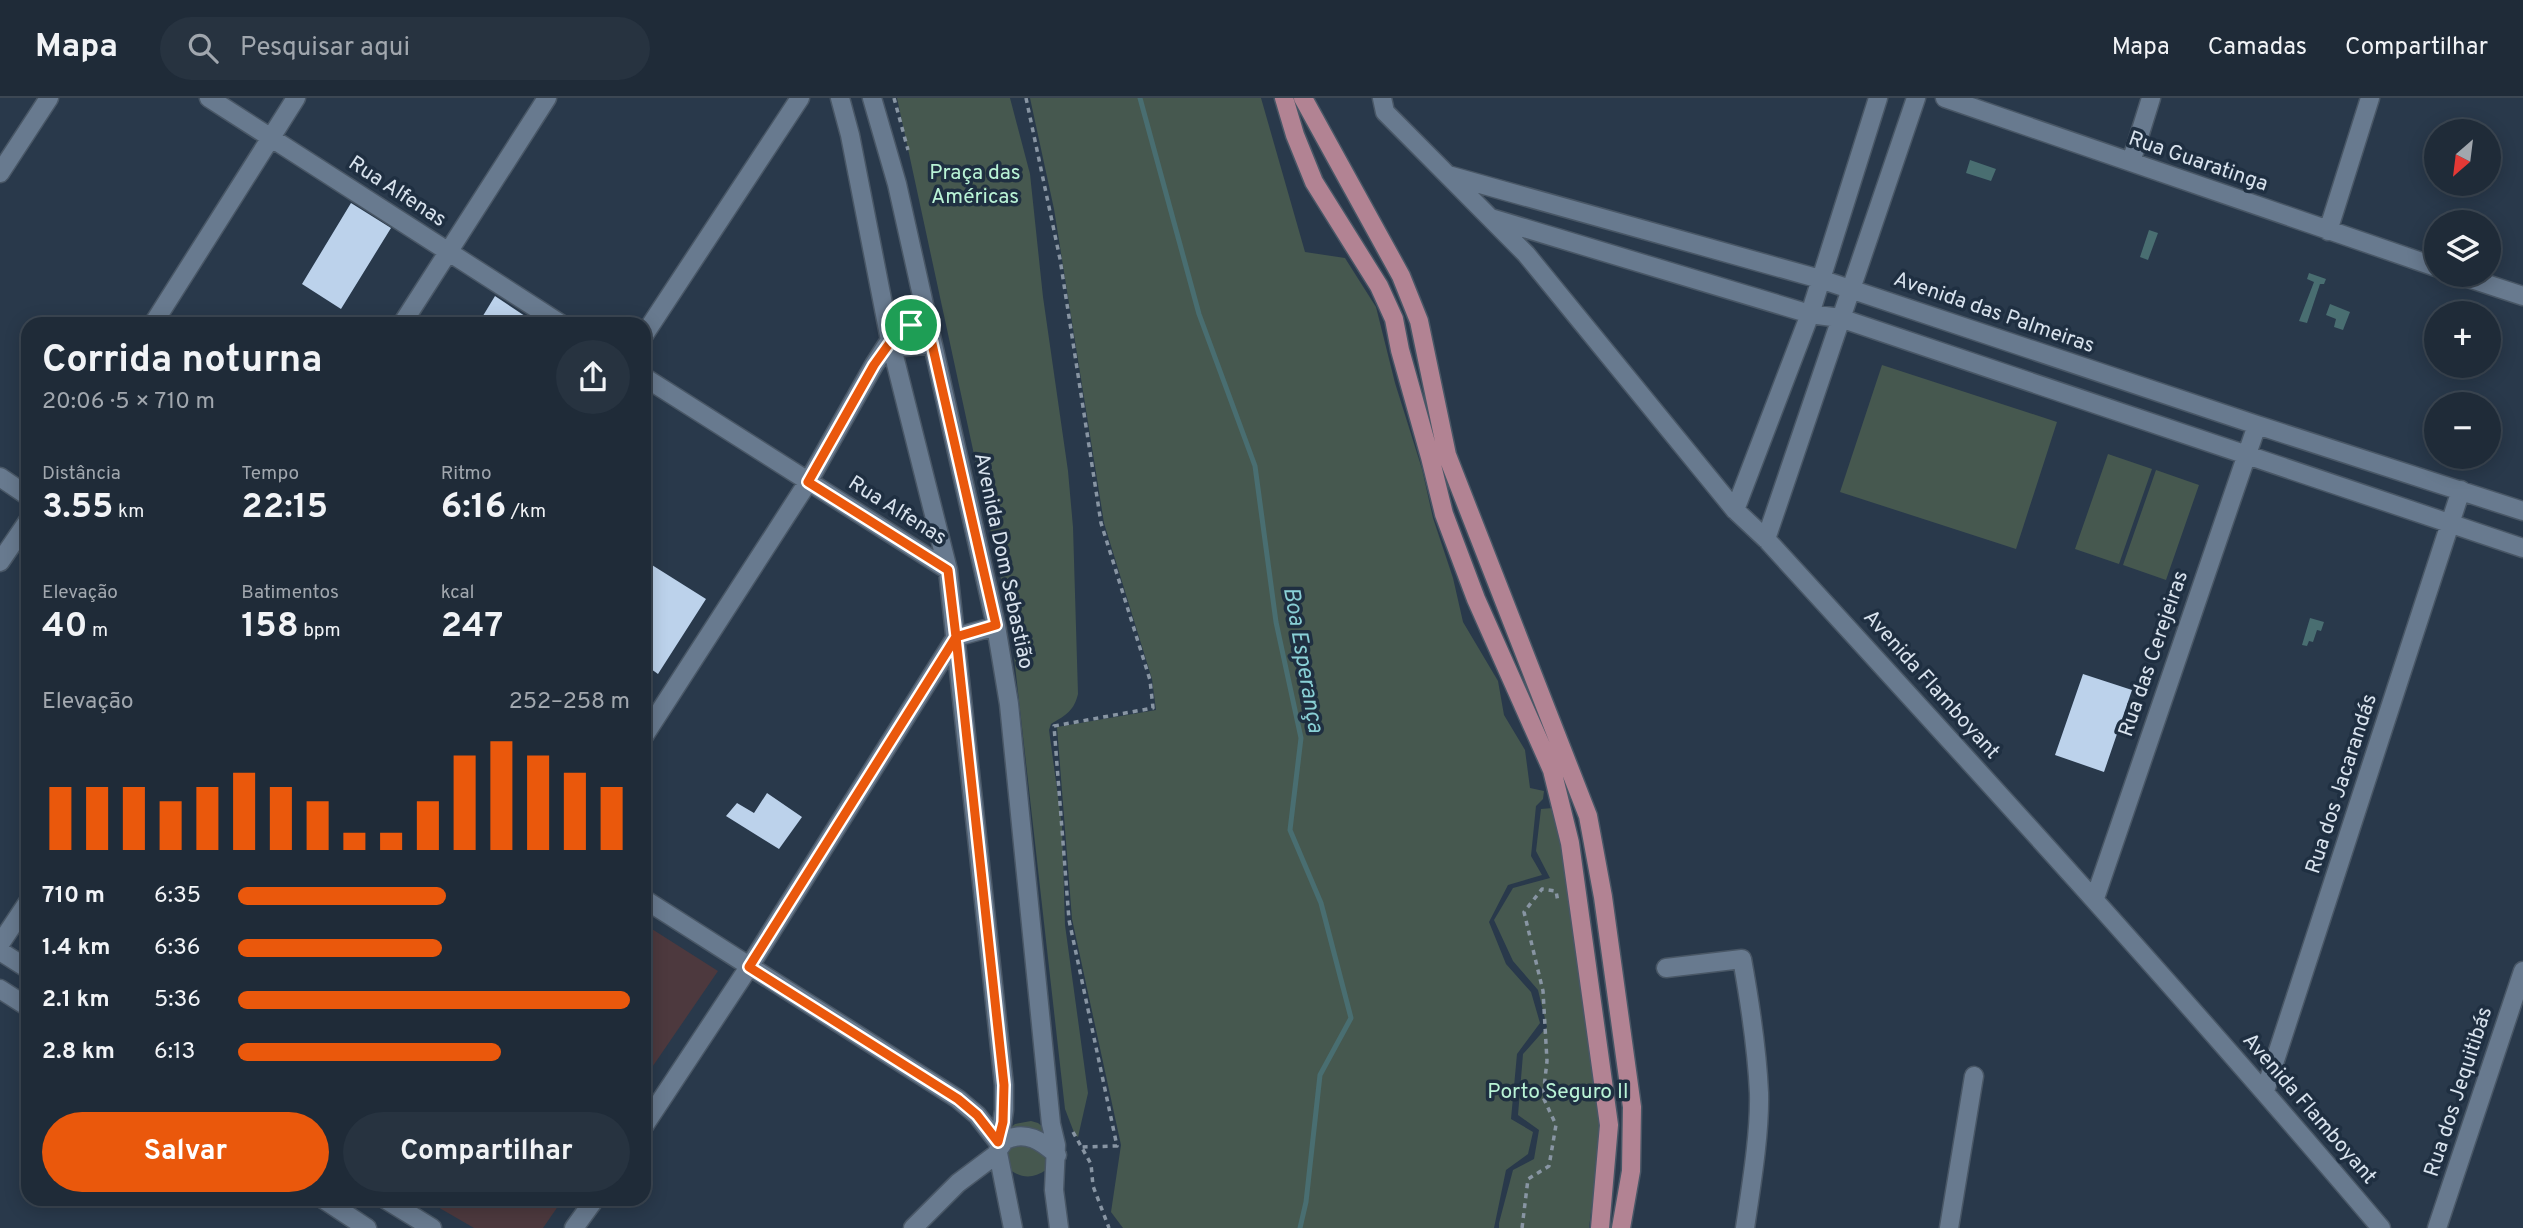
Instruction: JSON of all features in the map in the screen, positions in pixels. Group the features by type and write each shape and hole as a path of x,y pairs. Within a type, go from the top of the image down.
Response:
{"main road":[{"path":"1284,98 1314,182 1379,286 1394,319 1444,514 1476,599 1552,770 1570,844 1609,1125 1600,1228"},
{"path":"1303,98 1406,287 1419,321 1447,455 1588,816 1603,897 1632,1107 1631,1171 1621,1228"}],"street":[{"path":"0,173 49,98"},
{"name":"Rua Alfenas","path":"209,98 550,317"},
{"path":"157,317 296,98"},
{"path":"406,317 547,98"},
{"path":"651,324 800,98"},
{"path":"840,98 850,135 890,340 948,570 1004,1085 1003,1122 998,1148 1013,1228"},
{"name":"Avenida Dom Sebastião","path":"872,98 897,184 996,625 1009,704 1051,1124 1057,1155 1054,1190 1059,1228"},
{"name":"Avenida Flamboyant","path":"1382,98 1385,112 1526,254 1735,510 1766,539 2095,898 2381,1228"},
{"path":"1735,510 1810,314 1878,98"},
{"path":"1766,539 1916,98"},
{"name":"Rua Guaratinga","path":"1945,98 2424,263"},
{"path":"2131,162 2151,98"},
{"path":"2328,232 2370,98"},
{"name":"Avenida das Palmeiras","path":"1446,174 1820,279 2523,511"},
{"path":"1488,218 1810,314 1840,318 2523,548"},
{"path":"2496,287 2523,296"},
{"path":"651,725 808,482 890,340 899,330 927,322"},
{"path":"890,340 904,347 932,344"},
{"name":"Rua Alfenas","path":"651,381 948,570"},
{"name":"Rua das Cerejeiras","path":"2095,898 2257,425"},
{"path":"0,477 21,491"},
{"name":"Rua dos Jacarandás","path":"2265,1091 2460,490"},
{"path":"0,562 21,531"},
{"path":"651,1115 749,967 956,637 996,625"},
{"path":"651,904 958,1099 977,1115 998,1148"},
{"path":"0,944 21,912"},
{"path":"0,951 21,964"},
{"path":"1665,968 1742,959 1750,1003 1759,1095 1752,1185 1745,1228"},
{"name":"Rua dos Jequitibás","path":"2437,1228 2523,971"},
{"path":"0,989 21,1002"},
{"path":"1949,1228 1974,1076"},
{"path":"913,1228 1005,1140 1024,1136 1044,1142 1057,1155"},
{"path":"340,1206 367,1228"},
{"path":"396,1206 432,1228"},
{"path":"574,1228 590,1206"}],"path":[{"path":"1026,98 1060,259 1101,523 1150,680 1153,708 1054,726 1069,920 1117,1146 1080,1147 1091,1164 1093,1185 1108,1228"},
{"path":"1522,1228 1528,1179 1549,1166 1556,1125 1543,1097 1546,1061 1543,991 1524,912 1542,889 1556,891 1561,913"}],"shaded area":[{"path":"1970,160 1996,169 1991,181 1966,173"},
{"path":"2149,230 2158,233 2148,260 2140,257"},
{"path":"2309,273 2326,279 2324,284 2320,284 2307,323 2299,321 2314,282 2307,279"},
{"path":"2330,304 2350,312 2343,330 2334,327 2336,319 2326,315"},
{"path":"2310,618 2324,622 2321,631 2317,630 2313,642 2309,641 2307,646 2302,645"},
{"path":"651,928 718,971 651,1069"},
{"path":"436,1206 558,1206 543,1228 474,1228"}],"green space":[{"name":"Praça das Américas","path":"897,98 1010,98 1030,174 1073,527 1078,694 1072,709 1051,724 1049,730 1062,826 1065,925 1088,1093 1078,1137 1065,1109 1010,621"},
{"path":"1030,98 1261,98 1305,252 1345,258 1376,307 1463,622 1498,681 1504,715 1525,750 1530,788 1544,791 1543,799 1536,806 1531,856 1542,875 1508,885 1489,922 1506,964 1531,992 1540,1023 1517,1054 1511,1119 1533,1132 1528,1154 1506,1170 1494,1228 1123,1228 1111,1212 1121,1145 1072,919 1057,727 1156,710 1152,679 1104,523 1054,209"},
{"path":"1882,365 2057,422 2016,549 1840,492"},
{"path":"2108,454 2152,469 2119,564 2075,549"},
{"path":"2156,470 2199,485 2166,580 2123,565"},
{"name":"Porto Seguro II","path":"1558,804 1602,1125 1589,1228 1499,1228 1513,1170 1534,1159 1539,1130 1518,1115 1523,1054 1547,1027 1538,990 1513,961 1494,920 1513,888 1550,878 1536,851 1541,809 1553,808"},
{"path":"1031,1121 1050,1133 1046,1170 1037,1175 1024,1176 1010,1170 1003,1134 1015,1124"}],"building":[{"path":"351,203 391,228 341,309 302,284"},
{"path":"495,296 526,317 482,317"},
{"path":"651,564 706,599 658,674 651,669"},
{"path":"2083,674 2132,690 2104,772 2055,755"},
{"path":"767,793 802,817 779,849 726,816 737,803 754,813"}],"waterway":[{"name":"Boa Esperança","path":"1140,98 1199,314 1255,466 1276,622 1301,738 1290,830 1321,903 1351,1018 1320,1075 1306,1202 1300,1228"}],"route":[{"path":"911,325 899,330 890,340 808,482 948,570 956,637 1004,1085 1003,1122 998,1142 977,1115 958,1099 749,967 956,637 996,625 927,322 911,325"}]}
